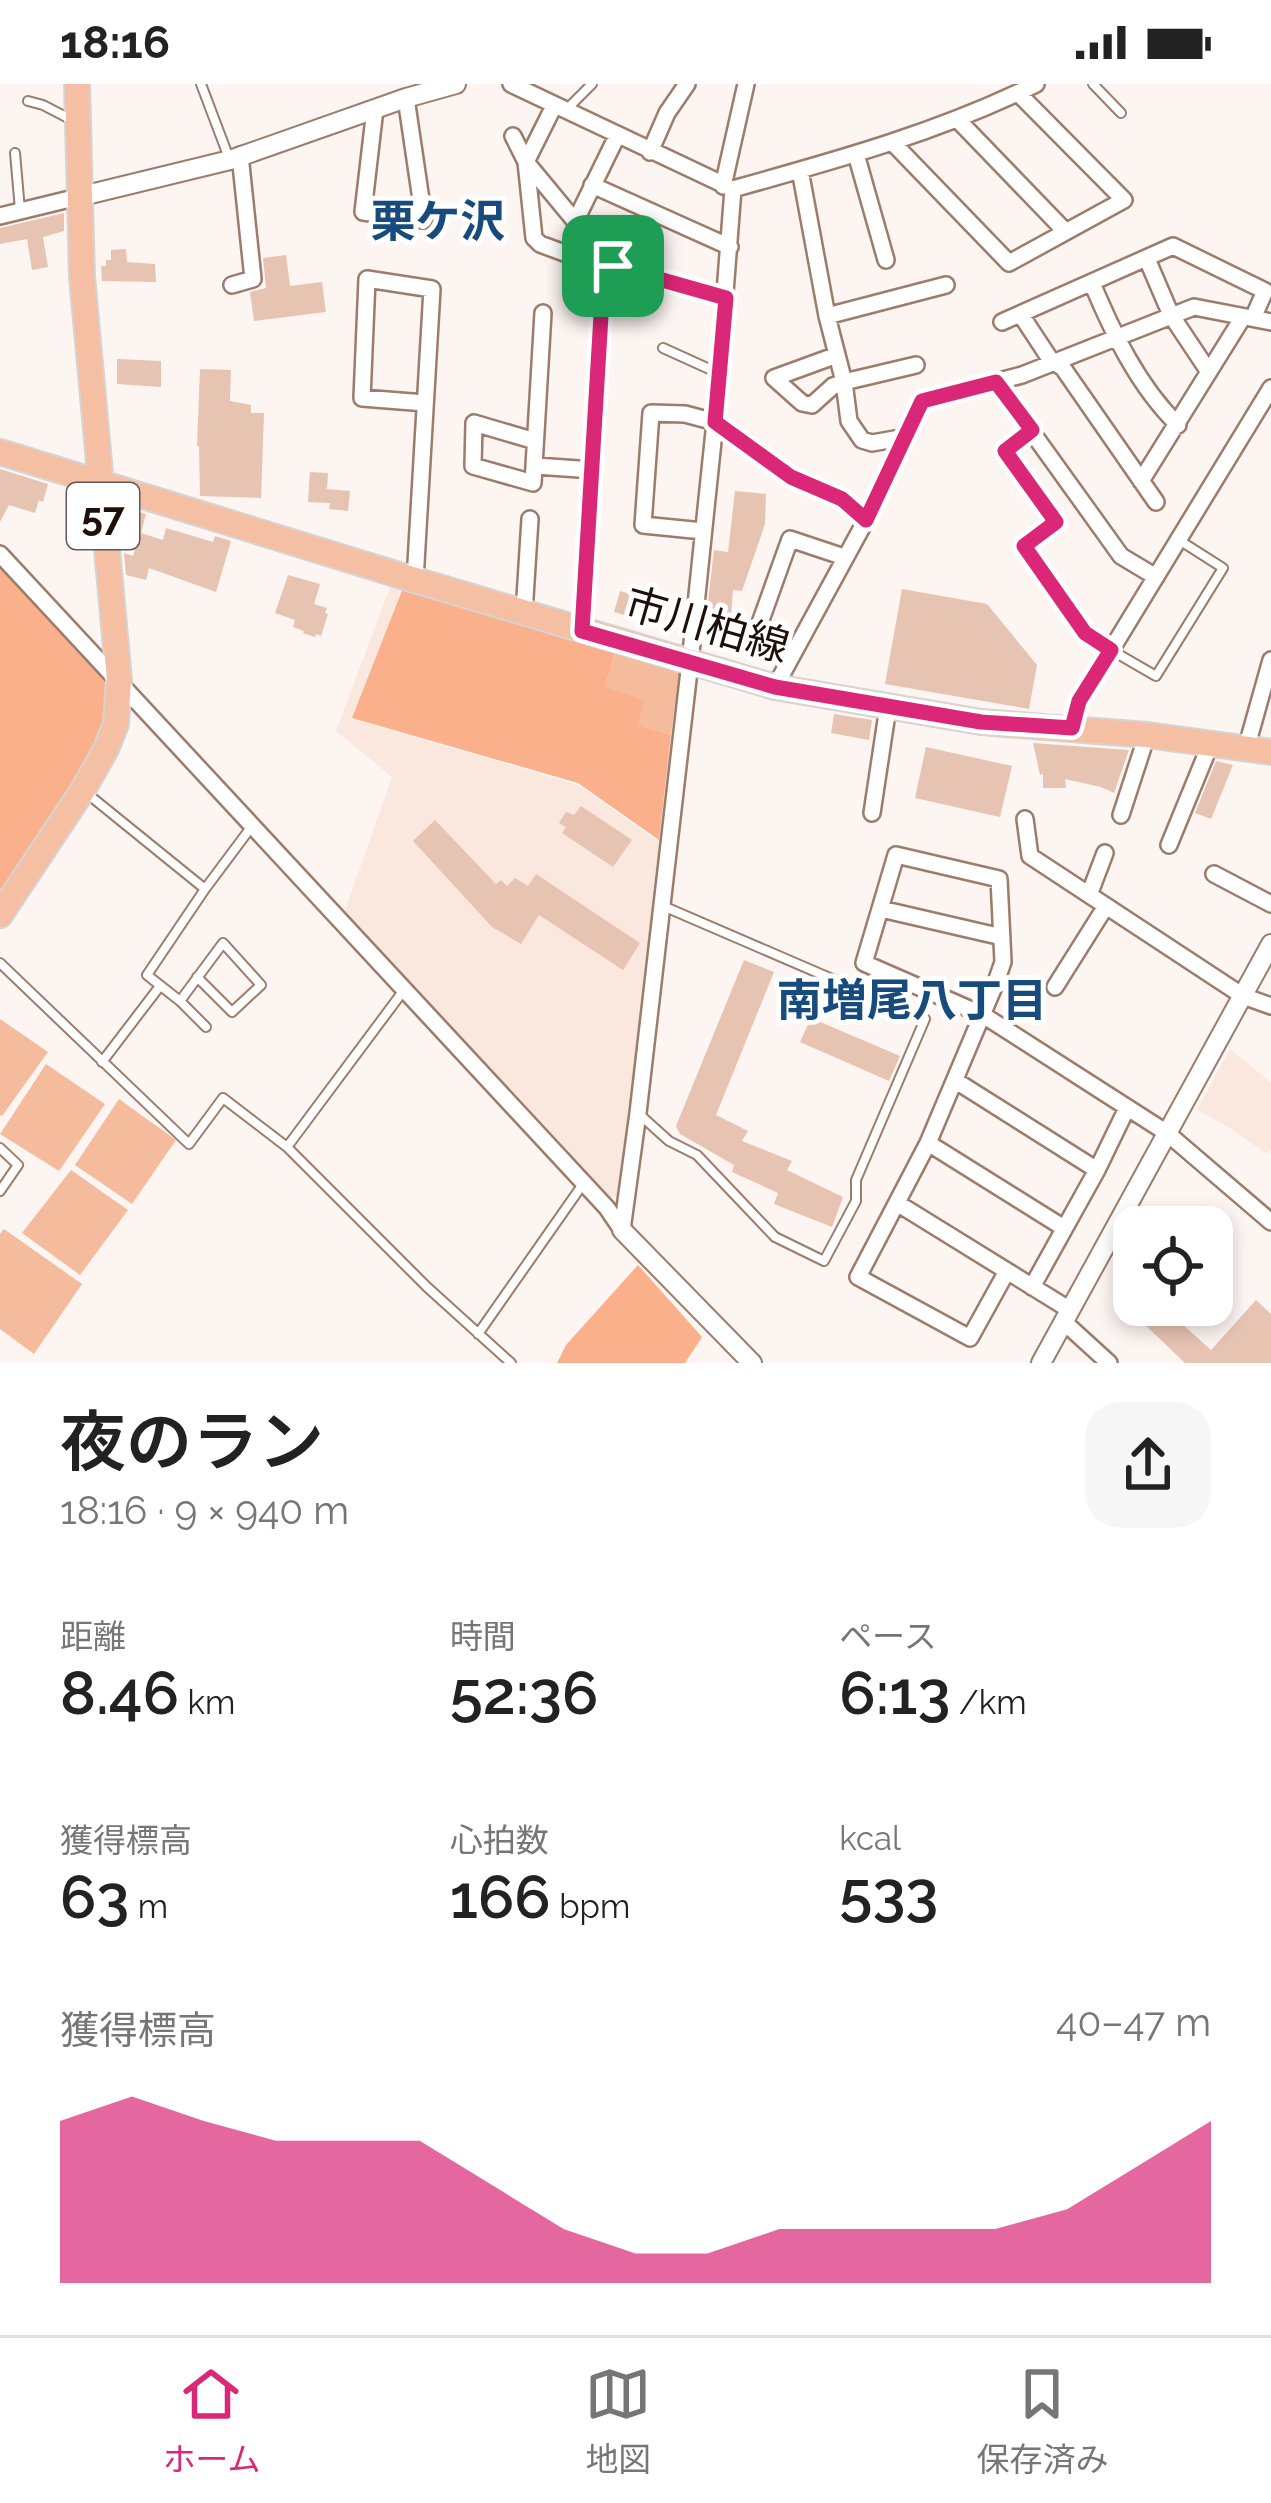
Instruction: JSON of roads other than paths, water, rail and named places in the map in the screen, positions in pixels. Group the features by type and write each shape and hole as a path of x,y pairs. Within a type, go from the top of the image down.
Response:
{"main road":[{"name":"57","path":"0,914 83,790 116,724 119,680 78,197 79,85"},
{"name":"市川柏線","path":"0,452 775,687 981,722 1148,735 1259,750"}],"street":[{"path":"0,216 235,158 456,84"},
{"path":"514,84 728,187 893,143 1036,84"},
{"path":"650,152 667,113 687,84"},
{"path":"622,1230 715,422 730,247 728,187 746,84"},
{"path":"893,143 1010,263 1124,200 1018,93"},
{"path":"374,109 363,212 424,220 406,98"},
{"path":"559,108 526,162 534,238 567,254 726,298"},
{"path":"957,119 1065,231"},
{"path":"513,136 526,162 613,266"},
{"path":"576,220 617,136"},
{"path":"856,154 886,260"},
{"path":"232,285 253,280 235,158"},
{"path":"800,170 849,422 862,440 872,443 906,437"},
{"path":"592,184 730,247"},
{"path":"1002,322 1173,246 1265,291 1256,319 1209,372 1141,481"},
{"path":"1148,259 1171,315 1209,372"},
{"path":"582,631 602,299 613,266"},
{"path":"415,580 432,289 368,279 362,398 425,404"},
{"path":"1092,283 1115,338 1164,411 1178,424"},
{"path":"827,316 946,285"},
{"path":"775,687 866,520 922,401 1056,362 1194,307 1256,319"},
{"path":"535,441 474,423 472,466 533,483 543,313"},
{"path":"1021,315 1156,502"},
{"path":"837,355 774,378 802,403 812,405 833,386 916,365"},
{"path":"996,382 1121,556 1156,577"},
{"path":"1072,728 1079,701 1271,388"},
{"path":"703,531 643,524 651,413 686,414 715,422 791,477 842,499 866,520"},
{"path":"1032,430 1005,451 1056,522 1024,546 1085,633 1111,650"},
{"path":"536,466 593,470"},
{"path":"524,613 530,519"},
{"path":"795,650 756,634 790,539 844,557"},
{"path":"0,554 584,1183 622,1230 752,1363"},
{"path":"1259,750 1271,660"},
{"path":"872,813 888,706"},
{"path":"1121,815 1148,735"},
{"path":"1169,845 1210,745"},
{"path":"1025,819 1030,856 1243,996 1271,1006"},
{"path":"1089,895 1105,853"},
{"path":"1007,1270 970,1338 858,1277 928,1143 956,1081 983,1015 1003,962 999,879 896,855 864,963 983,1015 1167,1133 1271,1222"},
{"path":"1214,874 1271,904"},
{"path":"1055,987 1106,906"},
{"path":"881,909 1003,937"},
{"path":"1041,1363 1271,944"},
{"path":"956,1081 1097,1169"},
{"path":"1032,1286 1127,1108"},
{"path":"928,1143 1064,1228"},
{"path":"897,1202 1032,1286 1109,1363"}],"lane":[{"path":"201,84 235,158"},
{"path":"559,108 576,102 592,84"},
{"path":"1093,84 1120,113"},
{"path":"28,101 76,122"},
{"path":"15,154 20,210"},
{"path":"663,348 718,373"},
{"path":"1111,650 1156,676 1223,568 1178,539"},
{"path":"83,790 205,889"},
{"path":"206,1027 147,975 253,825"},
{"path":"638,1114 670,1141 697,1155 775,1237 824,1261 856,1201 856,1180 925,1019 662,905"},
{"path":"180,1001 196,977 223,944 261,985 232,1012 196,977"},
{"path":"0,963 189,1144 224,1098 287,1147 512,1363"},
{"path":"102,1062 160,986"},
{"path":"287,1147 405,989"},
{"path":"0,1148 18,1165 0,1192"},
{"path":"477,1334 584,1183"}],"district":[{"name":"栗ケ沢","path":"438,221"},
{"name":"南増尾八丁目","path":"912,1000"}]}
